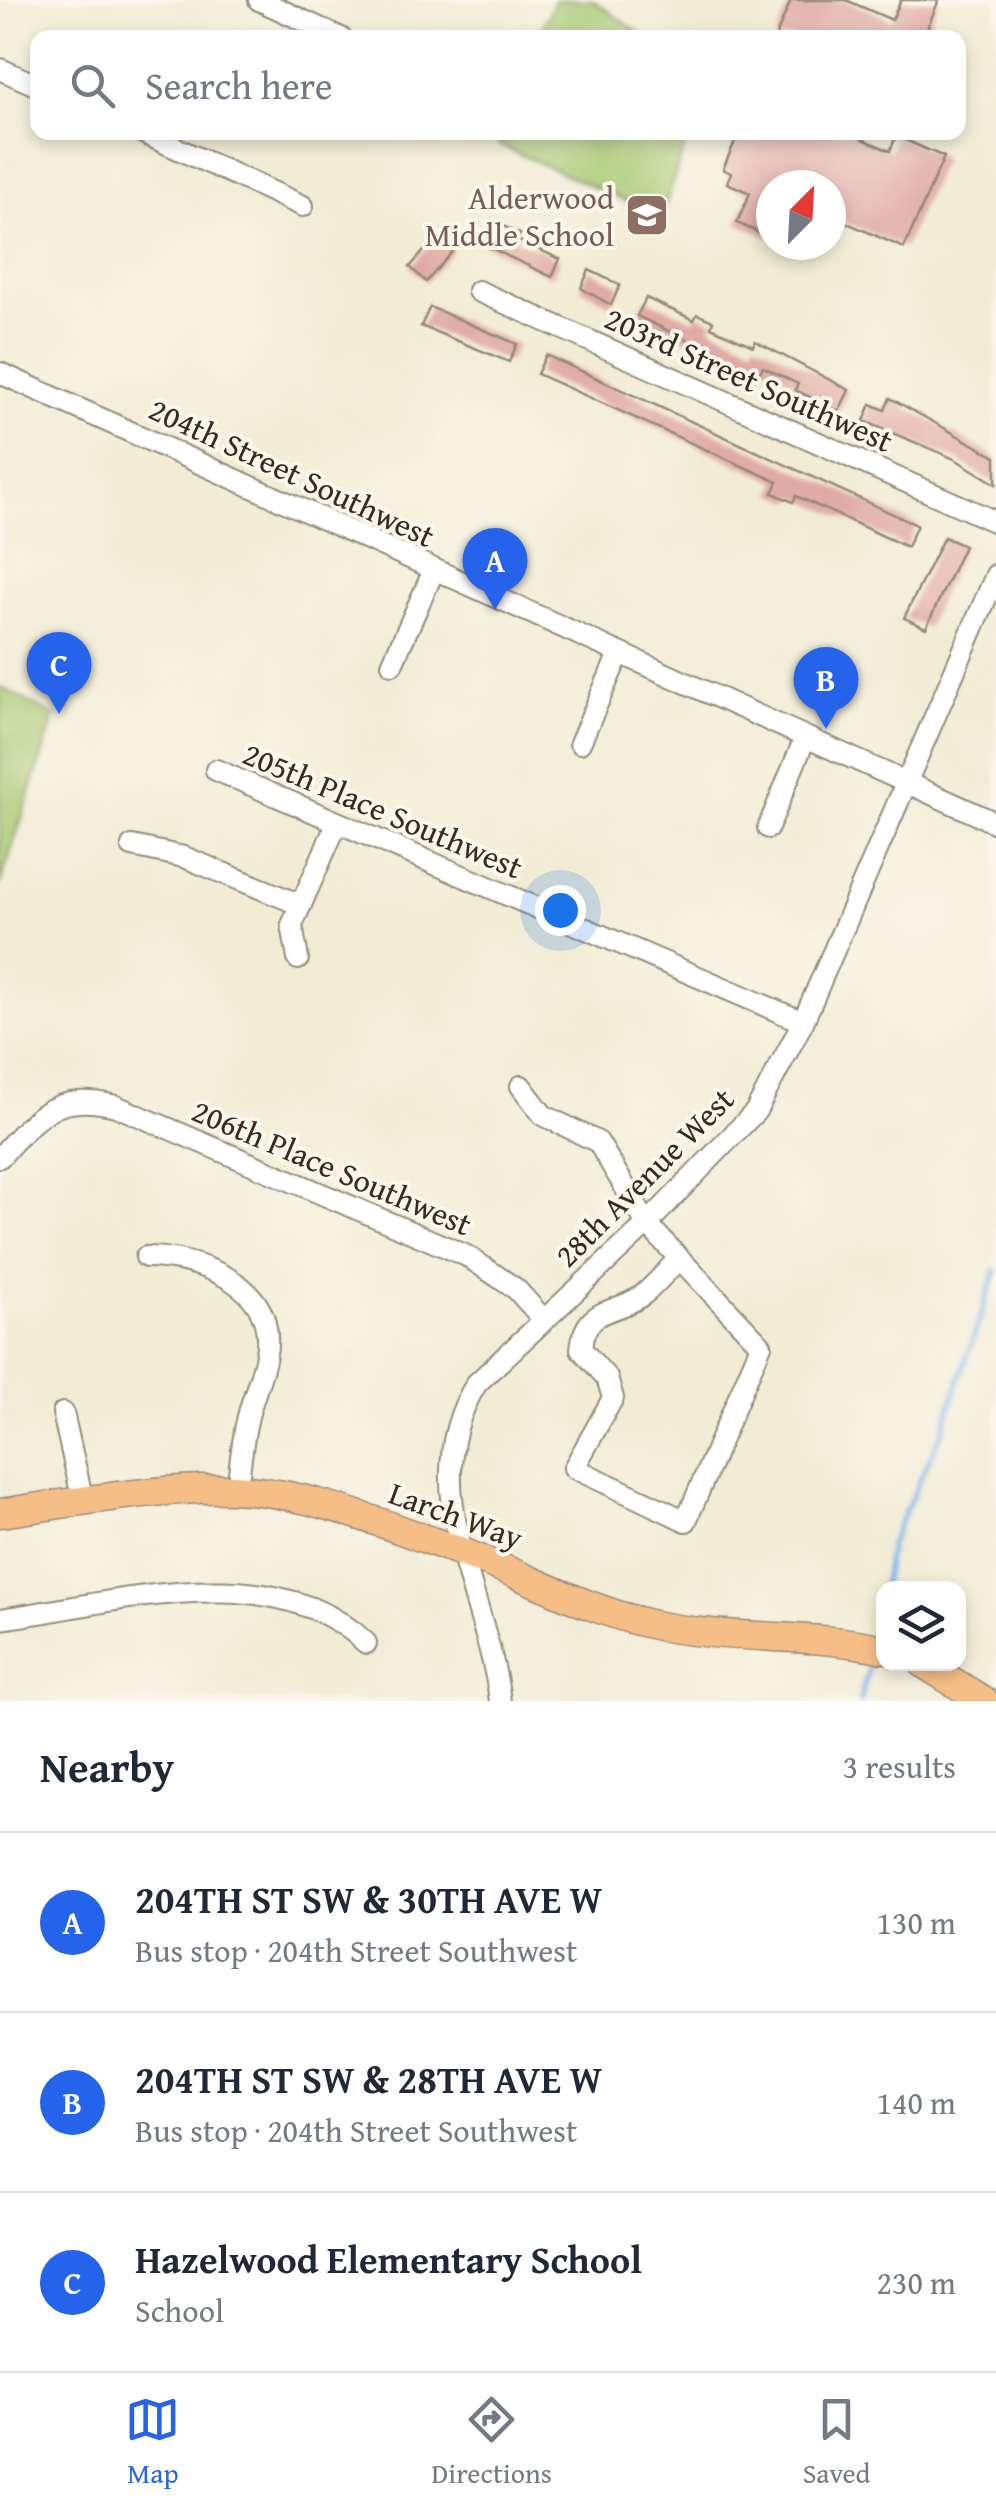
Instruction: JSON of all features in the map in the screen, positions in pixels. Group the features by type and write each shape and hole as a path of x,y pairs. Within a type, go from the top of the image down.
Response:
{"main road":[{"name":"Larch Way","path":"0,1514 171,1490 236,1490 345,1512 651,1624 845,1640 876,1646"},
{"path":"935,1671 984,1701"}],"street":[{"path":"259,0 324,30"},
{"path":"0,69 30,82"},
{"path":"159,140 303,206"},
{"name":"203rd Street Southwest","path":"478,291 996,522"},
{"name":"204th Street Southwest","path":"0,373 996,823"},
{"path":"392,664 434,570"},
{"name":"28th Avenue West","path":"500,1701 462,1552 450,1486 451,1448 460,1410 477,1383 542,1318 647,1224 756,1111 804,1022 996,576"},
{"path":"580,742 618,654"},
{"path":"768,828 805,738"},
{"name":"205th Place Southwest","path":"216,770 804,1022"},
{"path":"298,959 292,925 337,823"},
{"path":"132,846 184,857 301,905"},
{"path":"522,1086 544,1115 598,1142 647,1224 761,1344 686,1521 574,1468 613,1398 607,1378 581,1350 583,1332 597,1314 642,1296 679,1258"},
{"name":"206th Place Southwest","path":"0,1157 37,1116 82,1098 116,1106 467,1256 516,1290 542,1318"},
{"path":"146,1257 181,1257 237,1282 265,1322 264,1369 248,1418 236,1490"},
{"path":"63,1413 83,1501"},
{"path":"0,1619 218,1589 295,1602 341,1619 366,1643"}],"green space":[{"path":"555,0 593,0 635,30 541,30"},
{"path":"497,140 687,140 661,217 499,145"},
{"path":"0,687 55,716 0,885"}],"building":[{"path":"791,0 846,0 892,20 901,0 939,0 926,30 778,30"},
{"path":"736,140 865,140 890,151 894,140 905,140 944,157 904,248 846,223 846,170 756,170 756,231 737,223 750,193 727,183 731,173 723,169"},
{"path":"492,221 520,234 517,240 560,259 552,277 482,244"},
{"path":"436,237 453,251 426,282 410,267"},
{"path":"589,270 620,285 611,305 581,288"},
{"path":"646,298 694,320 697,314 713,321 711,327 753,346 755,341 849,390 839,411 795,390 798,384 763,367 759,374 637,316"},
{"path":"430,307 517,344 509,362 421,326"},
{"path":"546,355 917,525 907,547 796,496 793,502 773,493 778,482 537,374"},
{"path":"890,398 996,457 996,484 955,459 864,421 871,404 885,410"},
{"path":"944,537 964,546 926,628 904,618"}],"waterway":[{"path":"875,1636 890,1544 942,1432 996,1270"},
{"path":"860,1701 872,1656"}],"place":[{"name":"Alderwood Middle School","path":"647,215"},
{"name":"204TH ST SW & 30TH AVE W","path":"495,610"},
{"name":"Hazelwood Elementary School","path":"59,714"},
{"name":"204TH ST SW & 28TH AVE W","path":"826,729"}]}
